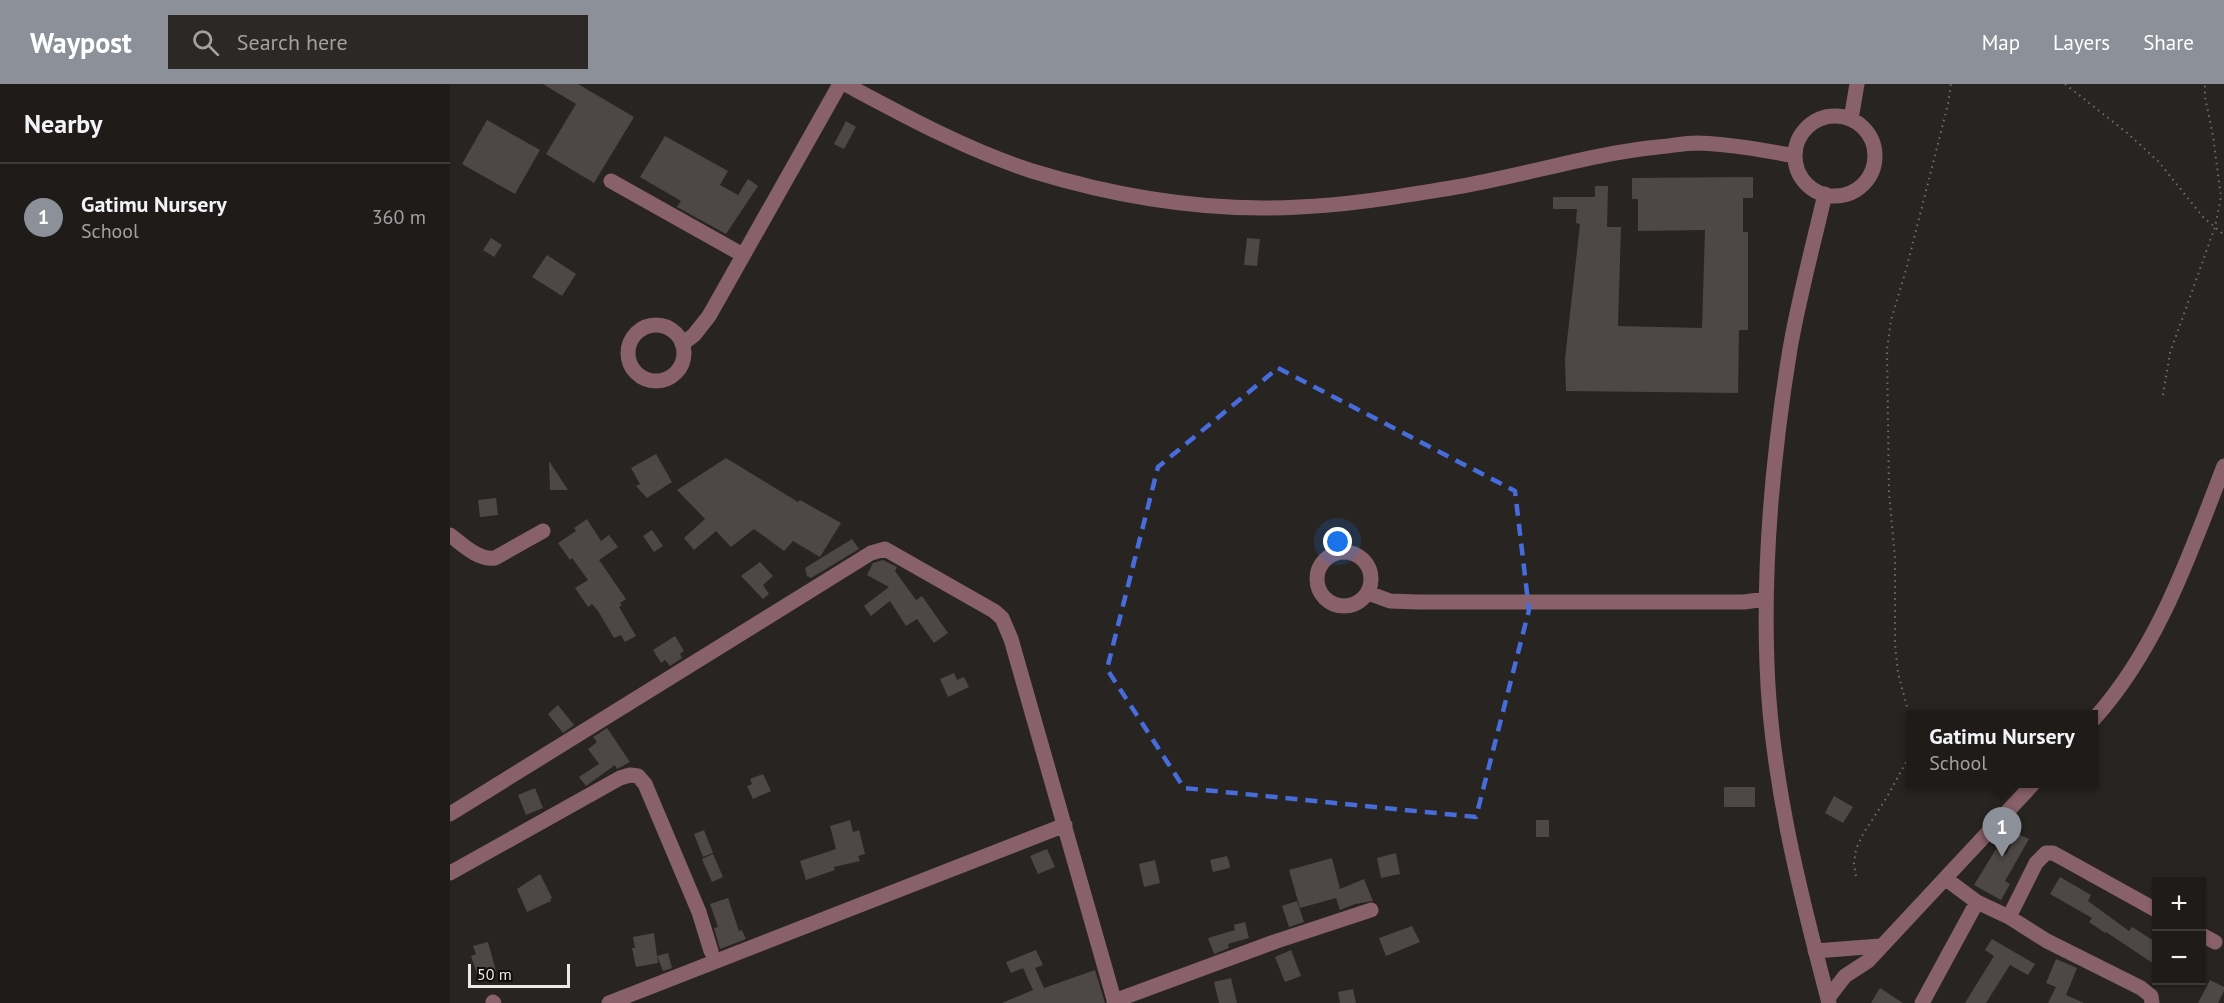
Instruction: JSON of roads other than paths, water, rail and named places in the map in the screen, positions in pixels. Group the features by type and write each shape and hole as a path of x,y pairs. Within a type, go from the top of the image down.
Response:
{"street":[{"path":"682,344 694,335 709,316 840,84"},
{"path":"845,84 904,115 1030,170 1099,188 1162,200 1231,207 1300,207 1369,200 1453,188 1637,149 1696,143 1795,156"},
{"path":"1851,119 1857,84"},
{"path":"1838,116 1851,119 1862,126 1870,136 1875,149 1873,169 1862,185 1851,193 1838,196 1813,189 1803,180 1797,168 1795,156 1800,137 1813,122 1825,117 1838,116"},
{"path":"611,182 743,255"},
{"path":"1825,194 1791,348 1776,454 1766,598 1767,667 1784,811 1799,889 1829,1001"},
{"path":"2098,714 2109,702 2156,631 2224,466"},
{"path":"450,535 480,557 487,559 495,558 543,531"},
{"path":"450,814 871,553 885,549 994,611 1002,618 1011,639 1115,1002 1277,941 1371,910"},
{"path":"1368,593 1390,601 1418,602 1744,602 1766,598"},
{"path":"450,873 620,778 630,775 638,776 645,784 699,912 711,951"},
{"path":"1829,1001 1845,976 1868,961 2028,788"},
{"path":"609,1003 1065,825"},
{"path":"2009,917 2036,863 2046,853 2064,859 2152,907"},
{"path":"1946,879 1977,902 2009,917 2047,941 2141,988 2151,996 2152,1003"},
{"path":"1922,1003 1977,902"},
{"path":"1815,951 1881,946"}],"place":[{"name":"Gatimu Nursery","path":"2002,857"}]}
